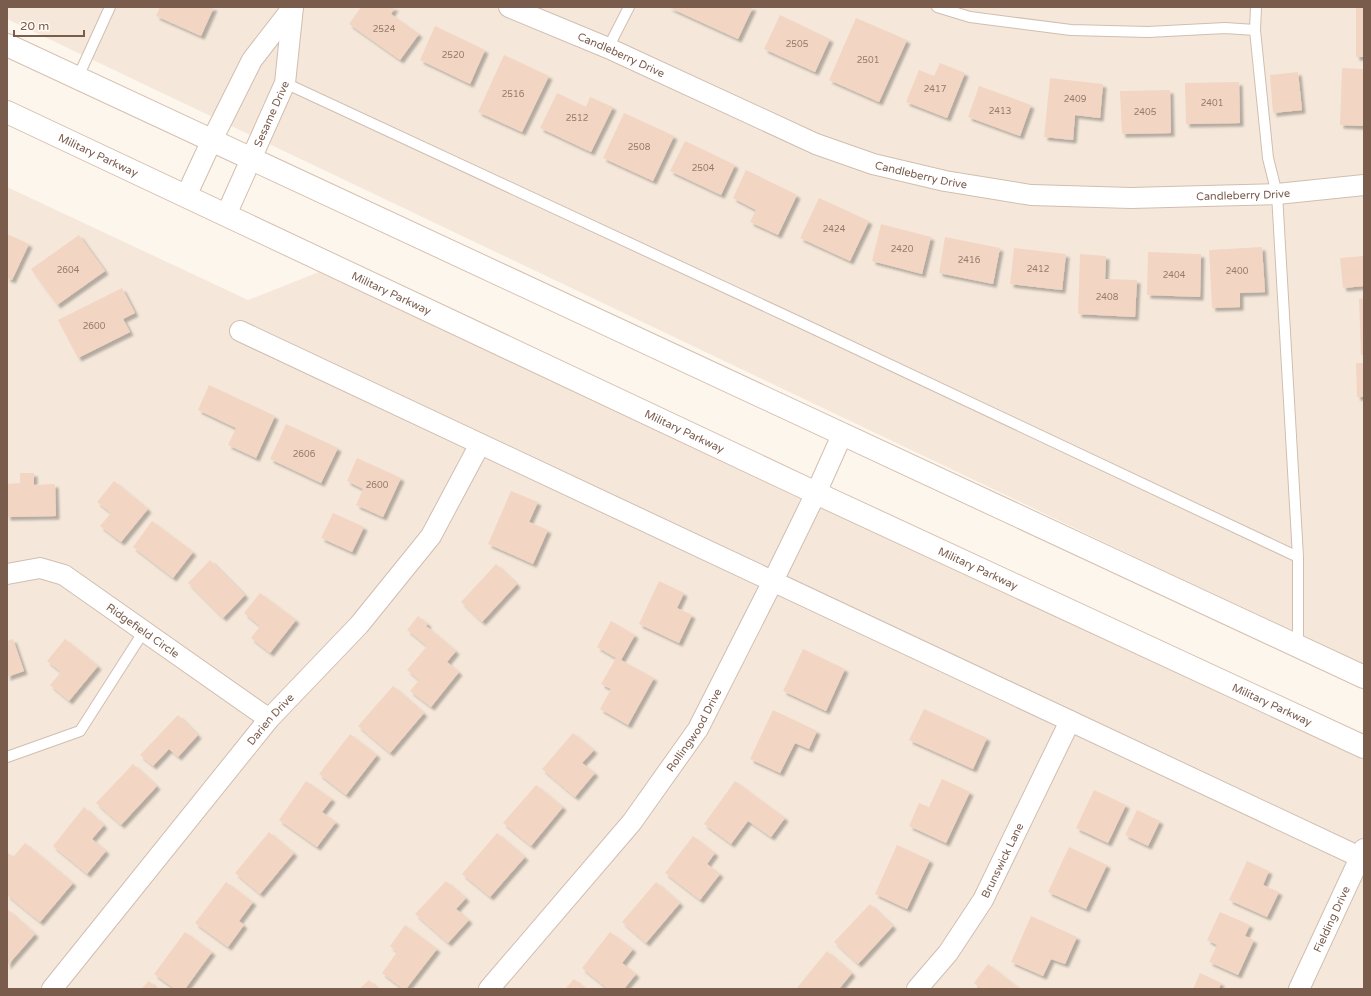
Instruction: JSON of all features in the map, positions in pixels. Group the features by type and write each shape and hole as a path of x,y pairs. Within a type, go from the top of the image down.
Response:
{"main road":[{"path":"7,45 1364,677"},
{"name":"Military Parkway","path":"7,112 816,493 1364,748"}],"street":[{"name":"Sesame Drive","path":"226,215 285,83 293,7"},
{"name":"Sesame Drive","path":"186,196 252,60 293,7"},
{"name":"Candleberry Drive","path":"510,7 608,48 816,144 873,164 945,182 1030,195 1131,198 1277,194 1364,185"},
{"path":"240,332 1070,721 1363,855"},
{"name":"Rollingwood Drive","path":"489,989 632,822 693,735 773,581 816,493 842,435"},
{"name":"Darien Drive","path":"52,989 269,719 359,625 431,536 480,444"},
{"name":"Ridgefield Circle","path":"7,574 40,568 64,575 269,719"},
{"name":"Brunswick Lane","path":"917,989 948,953 983,900 1070,721"},
{"name":"Fielding Drive","path":"1299,989 1363,855"}],"lane":[{"path":"78,77 110,7"},
{"path":"608,48 629,7"},
{"path":"937,7 970,17 1071,30 1148,32 1225,28 1255,30"},
{"path":"1256,7 1255,30 1268,158 1277,194 1298,557 1298,645"},
{"path":"285,83 1298,557"},
{"path":"7,757 80,730 144,631"}],"shaded area":[{"path":"7,7 1364,7 1364,666 7,19"},
{"path":"7,187 248,300 319,272 1364,760 1364,989 7,989"}],"building":[{"path":"160,7 214,7 201,36 156,16"},
{"path":"361,7 395,7 391,14 419,34 400,60 349,24"},
{"path":"668,7 753,7 738,39"},
{"path":"1356,7 1364,7 1364,57 1356,57"},
{"path":"780,15 830,39 815,72 764,49"},
{"path":"856,18 907,40 879,102 829,80"},
{"path":"435,26 485,50 470,84 420,60"},
{"path":"504,55 549,76 522,132 478,112"},
{"path":"940,63 965,73 947,118 906,102 919,70 934,76"},
{"path":"1342,68 1364,69 1364,126 1340,125"},
{"path":"1298,72 1302,110 1273,113 1270,75"},
{"path":"1050,78 1103,84 1100,118 1075,115 1073,140 1044,137"},
{"path":"1239,82 1240,123 1186,124 1185,83"},
{"path":"979,86 1031,105 1020,136 968,117"},
{"path":"1170,90 1171,133 1122,134 1120,91"},
{"path":"557,93 586,107 590,97 613,107 591,152 540,128"},
{"path":"624,113 674,136 653,181 603,158"},
{"path":"685,141 735,165 721,195 670,171"},
{"path":"746,170 797,195 778,235 750,222 756,210 733,198"},
{"path":"819,198 869,221 850,261 800,238"},
{"path":"881,224 931,237 922,274 872,261"},
{"path":"7,234 29,244 12,280 7,278"},
{"path":"79,235 105,271 57,305 31,269"},
{"path":"945,237 1000,248 993,284 939,273"},
{"path":"1262,247 1265,292 1240,293 1240,307 1212,308 1209,250"},
{"path":"1014,248 1066,254 1062,290 1010,284"},
{"path":"1148,252 1201,254 1200,297 1147,295"},
{"path":"1080,254 1106,256 1105,279 1137,280 1135,317 1078,314"},
{"path":"1364,256 1364,286 1343,288 1340,258"},
{"path":"122,288 135,313 123,319 130,332 78,358 58,320"},
{"path":"1364,298 1364,355 1361,355 1359,299"},
{"path":"1356,363 1364,363 1364,397 1357,397"},
{"path":"209,385 275,416 256,458 228,445 236,428 198,410"},
{"path":"286,424 338,448 321,483 270,459"},
{"path":"357,458 401,478 383,517 356,505 363,489 347,481"},
{"path":"20,473 34,473 34,485 55,484 56,516 7,517 7,484 20,483"},
{"path":"114,481 148,509 121,542 100,526 111,513 97,502"},
{"path":"511,491 538,502 529,522 548,530 533,564 488,544"},
{"path":"333,513 364,527 352,552 321,538"},
{"path":"152,521 193,552 173,578 133,547"},
{"path":"210,560 245,595 223,618 188,583"},
{"path":"496,564 517,584 482,622 461,602"},
{"path":"659,581 684,593 677,608 692,615 679,643 639,624"},
{"path":"260,593 296,620 270,653 251,638 260,626 244,613"},
{"path":"418,616 428,624 426,626 456,651 447,662 459,672 431,707 410,691 419,680 407,670 427,646 407,630"},
{"path":"611,621 635,635 621,660 654,678 628,725 600,709 611,689 601,684 616,658 597,647"},
{"path":"13,639 24,671 7,677 7,641"},
{"path":"65,639 98,666 69,701 50,685 61,672 47,661"},
{"path":"803,649 845,669 826,711 783,691"},
{"path":"393,686 424,713 390,753 358,726"},
{"path":"924,709 987,738 973,769 909,740"},
{"path":"773,710 817,731 809,749 795,743 780,773 750,759"},
{"path":"178,715 198,735 178,757 169,749 153,766 140,755"},
{"path":"573,733 594,750 582,763 595,773 575,797 542,769"},
{"path":"350,734 377,755 346,795 319,774"},
{"path":"133,764 157,786 121,825 96,803"},
{"path":"942,779 970,792 946,843 909,826 919,803 929,807"},
{"path":"306,781 332,799 322,812 336,822 317,847 279,820"},
{"path":"735,781 785,818 771,837 748,821 731,844 704,824"},
{"path":"536,785 563,807 531,846 503,823"},
{"path":"1094,790 1126,805 1108,843 1076,828"},
{"path":"84,807 104,825 92,839 106,851 87,874 53,846"},
{"path":"1137,810 1160,821 1148,846 1125,835"},
{"path":"269,832 294,853 260,894 235,873"},
{"path":"497,833 525,857 490,897 462,874"},
{"path":"693,836 715,853 707,864 720,874 700,900 665,873"},
{"path":"25,843 73,883 40,922 7,895 7,852 13,857"},
{"path":"897,845 930,860 907,909 875,894"},
{"path":"1069,847 1107,865 1086,909 1048,892"},
{"path":"1247,861 1269,871 1263,885 1279,892 1267,917 1229,900"},
{"path":"446,881 466,898 456,909 469,920 448,943 415,914"},
{"path":"226,882 253,902 239,921 244,925 228,947 195,923"},
{"path":"656,882 680,903 646,943 622,922"},
{"path":"870,904 893,926 858,964 834,942"},
{"path":"7,909 35,934 7,966"},
{"path":"1220,912 1250,925 1245,936 1254,940 1238,975 1209,962 1217,945 1207,940"},
{"path":"1031,916 1077,937 1065,964 1051,959 1043,976 1011,962"},
{"path":"405,925 437,949 406,989 403,989 382,973 397,952 390,946"},
{"path":"185,932 212,952 185,989 175,989 154,974"},
{"path":"610,932 633,949 622,963 636,974 624,989 608,989 582,968"},
{"path":"827,951 852,973 839,989 796,989"},
{"path":"988,964 1020,989 982,989 974,983"},
{"path":"1200,973 1221,983 1219,989 1193,989"},
{"path":"574,979 586,989 565,989"},
{"path":"369,980 378,989 359,989"},
{"path":"149,981 157,989 141,989"}]}
